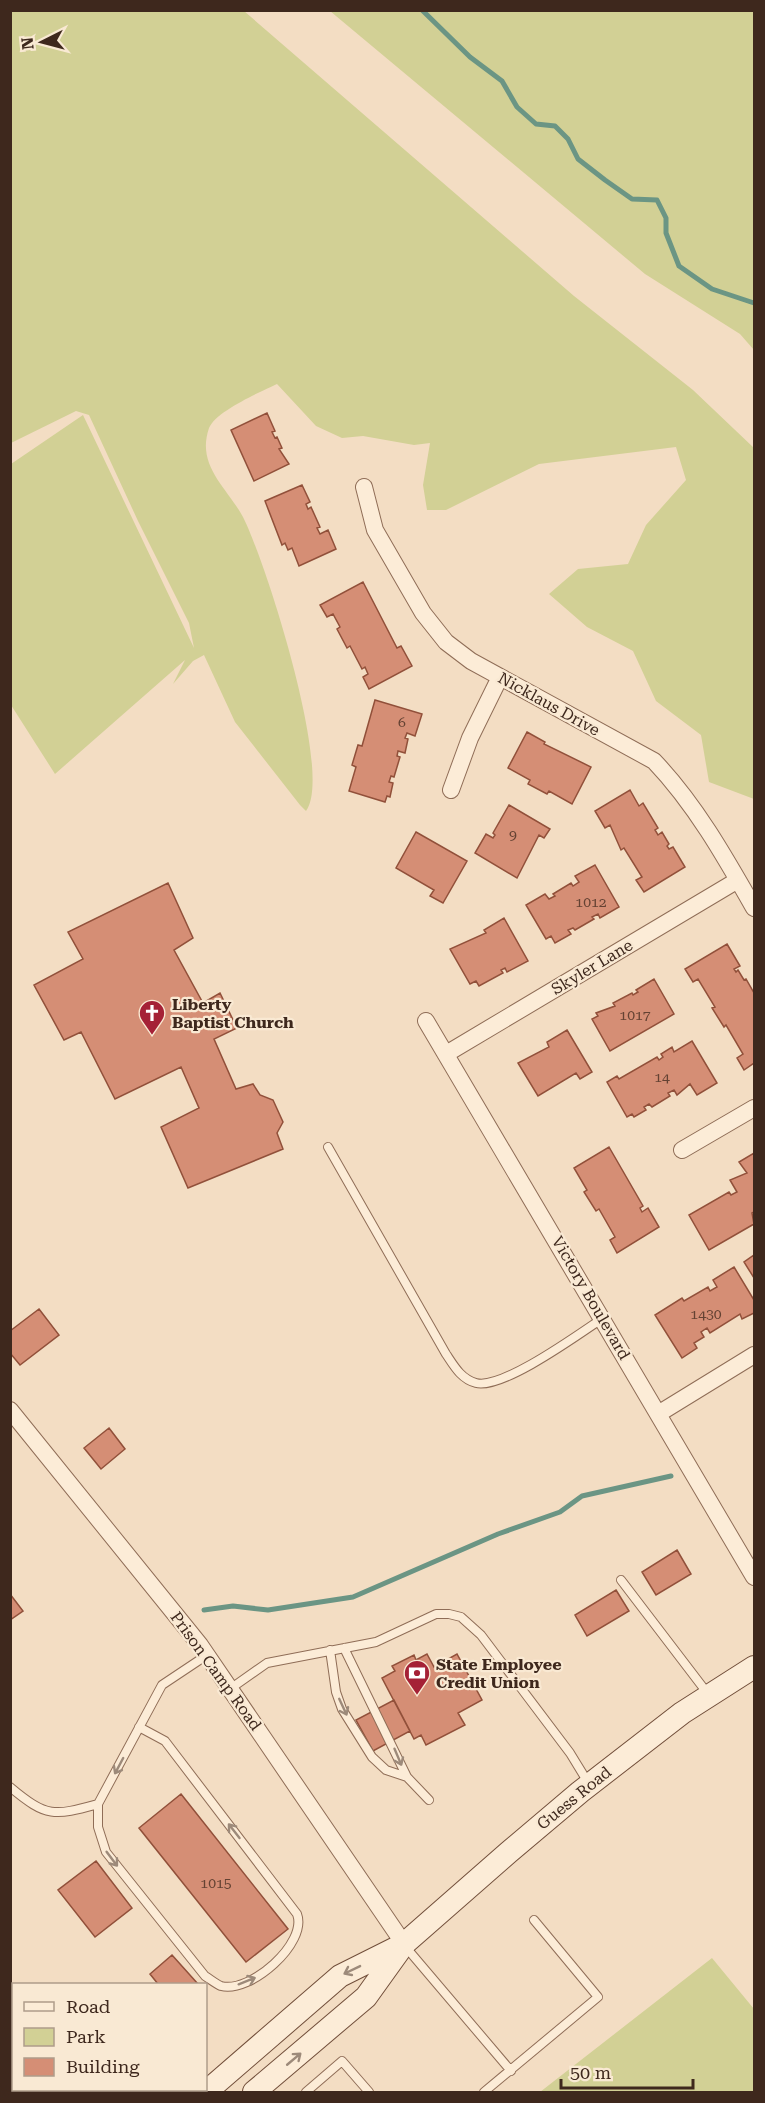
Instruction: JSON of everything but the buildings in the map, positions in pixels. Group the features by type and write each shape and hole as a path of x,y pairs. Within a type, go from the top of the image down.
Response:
{"main road":[{"name":"Guess Road","path":"254,2092 366,1997 404,1944 589,1785 708,1695 754,1666"},
{"name":"Guess Road","path":"206,2092 340,1976 404,1944"}],"street":[{"name":"Nicklaus Drive","path":"364,487 375,530 423,613 446,642 500,677 654,761 671,779 754,908"},
{"path":"451,790 470,738 500,677"},
{"name":"Skyler Lane","path":"447,1054 738,880"},
{"name":"Victory Boulevard","path":"426,1021 754,1577"},
{"path":"682,1150 754,1108"},
{"path":"658,1414 754,1355"},
{"name":"Prison Camp Road","path":"10,1410 152,1583 207,1656 404,1944"}],"lane":[{"path":"328,1147 446,1354 468,1381 478,1384 500,1382 603,1318"},
{"path":"621,1580 708,1695"},
{"path":"230,1689 267,1664 376,1642 436,1614 461,1617 481,1635 570,1753 589,1785"},
{"path":"344,1648 407,1777 429,1800"},
{"path":"330,1650 336,1692 342,1709 372,1757 386,1770 407,1777"},
{"path":"140,1727 165,1741 297,1914 299,1919 297,1931 278,1960 248,1983 221,1986 206,1976 106,1852 98,1827 98,1804 162,1685 207,1656"},
{"path":"10,1787 35,1808 61,1814 98,1804"},
{"path":"484,2092 598,1997 534,1920"},
{"path":"404,1944 511,2071"},
{"path":"306,2092 342,2061 369,2092"}],"green space":[{"path":"11,10 244,11 574,296 693,390 754,448 754,799 709,782 701,735 656,701 633,651 587,627 549,594 578,569 628,564 646,525 686,480 676,447 539,464 446,510 427,510 423,485 430,443 414,445 363,436 342,438 316,426 277,384 220,415 209,428 206,442 210,465 243,517 253,540 280,619 293,666 311,756 312,790 306,811 235,722 204,655 193,661 173,684 185,660 55,774 11,705 11,464 83,415 194,648 189,623 89,415 76,411 11,443"},
{"path":"330,11 754,11 754,350 740,334 645,274"},
{"path":"712,1958 754,2009 754,2092 540,2092"}],"waterway":[{"path":"422,10 470,57 502,81 517,107 536,124 555,126 568,139 578,159 632,199 657,200 666,218 666,233 679,266 712,289 754,303"},
{"path":"204,1610 233,1606 268,1610 353,1597 498,1534 560,1512 582,1496 671,1476"}],"place":[{"name":"Liberty Baptist Church","path":"152,1036"},
{"name":"State Employee Credit Union","path":"417,1696"}]}
